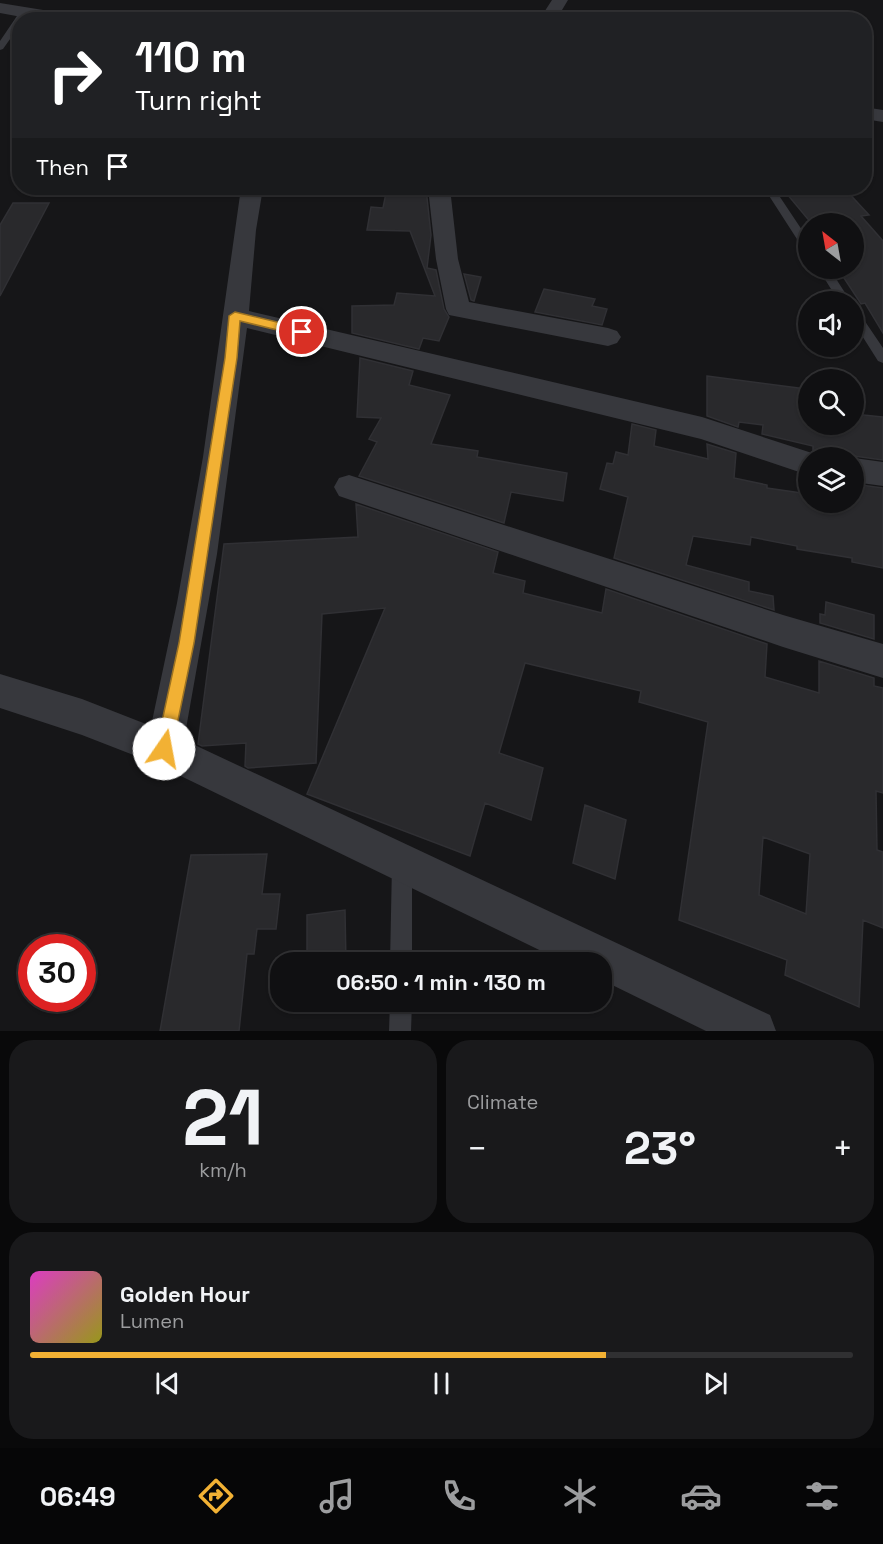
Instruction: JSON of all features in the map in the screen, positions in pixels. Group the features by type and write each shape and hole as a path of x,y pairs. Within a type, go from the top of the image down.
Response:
{"street":[{"path":"0,8 24,12"},
{"path":"164,749 187,643 231,358 243,231 251,195"},
{"path":"440,195 447,259 458,309 608,337"},
{"path":"235,316 702,428 798,460"},
{"path":"864,471 883,474"},
{"path":"349,487 783,631 883,661"},
{"path":"0,691 82,717 164,749 754,1031"}],"lane":[{"path":"0,47 12,30"},
{"path":"774,195 798,232"},
{"path":"864,329 883,358"},
{"path":"401,952 402,864"},
{"path":"400,1031 401,1012"}],"building":[{"path":"386,195 427,195 431,235 427,268 436,270 444,309 449,317 439,341 423,338 419,349 352,333 352,306 394,305 397,293 435,296 410,231 367,230 371,207 383,208"},
{"path":"788,195 850,195 869,215 864,216 864,213 803,213"},
{"path":"13,203 49,203 0,296 0,225"},
{"path":"864,219 883,241 883,333 864,303 864,291 852,291 845,279 864,279"},
{"path":"464,274 481,277 474,301 471,300"},
{"path":"544,289 595,299 592,306 607,309 602,325 535,312"},
{"path":"360,358 413,371 409,385 450,395 431,444 478,451 477,457 567,473 563,501 511,492 504,523 359,476 377,442 369,439 381,418 357,417"},
{"path":"707,376 798,388 798,435 864,435 864,415 883,417 883,460 864,457 864,447 813,447 762,434 763,425 739,422 738,427 707,416"},
{"path":"632,424 656,430 654,446 708,459 707,444 736,453 734,478 767,485 767,488 798,493 798,513 864,513 864,485 883,488 883,568 852,562 852,558 797,549 797,546 751,537 750,545 693,536 686,565 749,582 749,591 773,596 774,610 614,558 628,497 600,489 607,463 613,464 616,452 628,455"},
{"path":"356,504 498,552 493,573 525,581 523,593 602,613 606,589 767,644 765,677 819,693 819,661 874,678 874,686 883,688 883,793 876,791 877,850 883,852 883,928 863,920 859,1007 785,975 787,960 679,920 708,722 639,702 641,691 525,663 499,753 543,768 531,820 485,803 470,856 307,794 385,608 322,614 316,763 248,768 245,766 246,743 202,746 198,744 224,544 358,537","holes":["763,837 810,854 806,914 759,895"]},
{"path":"826,602 874,615 874,639 820,623 820,614 825,615"},
{"path":"585,805 626,820 615,879 573,863"},
{"path":"267,854 262,894 280,894 276,929 257,929 254,954 247,954 239,1031 160,1031 191,855"},
{"path":"345,910 346,952 307,952 307,915"}],"route":[{"path":"164,749 187,643 231,358 235,316 302,332"}]}
